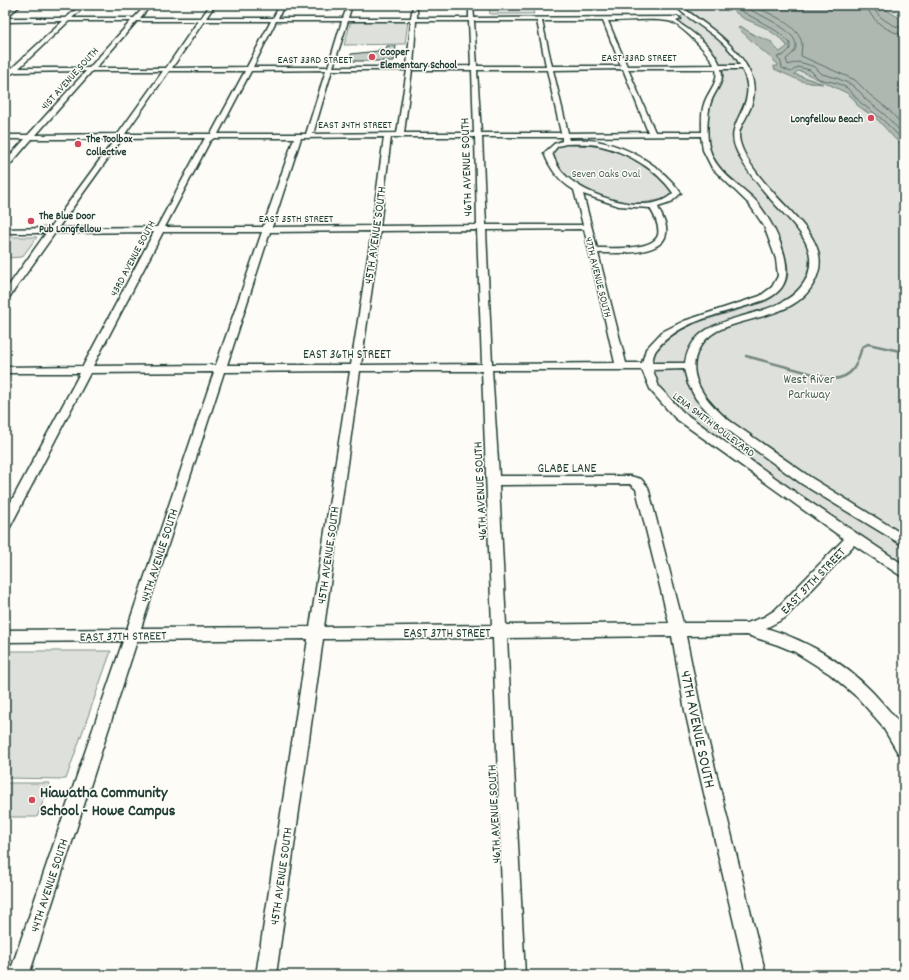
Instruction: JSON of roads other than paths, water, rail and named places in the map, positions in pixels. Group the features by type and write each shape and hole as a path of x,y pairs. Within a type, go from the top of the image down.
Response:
{"street":[{"path":"5,16 19,5"},
{"path":"5,77 84,5"},
{"name":"41ST AVENUE SOUTH","path":"5,165 148,5"},
{"path":"5,297 213,5"},
{"name":"43RD AVENUE SOUTH","path":"5,525 207,140 213,136 282,5"},
{"name":"44TH AVENUE SOUTH","path":"19,975 220,368 268,229 329,69 350,5"},
{"path":"400,135 415,20 415,5"},
{"name":"46TH AVENUE SOUTH","path":"471,5 515,975"},
{"path":"676,5 732,50 745,67 751,90 748,106 736,127 735,134 738,144 747,162 758,177 805,234 812,246 814,258 814,270 811,280 804,290 787,304 767,313 725,324 702,338 694,349 689,372 697,391 705,403 723,420 769,455 822,491 904,541"},
{"path":"5,20 204,17 275,19 693,19"},
{"path":"539,19 566,138"},
{"path":"605,19 652,134"},
{"path":"645,365 650,351 659,340 674,329 689,321 763,298 773,292 782,277 782,265 768,226 752,202 716,170 706,151 706,112 708,102 720,80 719,67 707,50 670,19"},
{"name":"EAST 33RD STREET","path":"5,70 91,69 166,71 249,69 745,67"},
{"name":"EAST 34TH STREET","path":"5,137 478,135 566,138 652,134 705,134"},
{"name":"45TH AVENUE SOUTH","path":"266,975 376,229 388,135"},
{"path":"566,138 606,145 632,156 667,179 676,193 673,198 668,201 653,205 634,206 611,203 578,189 557,172 550,163 548,153 566,138"},
{"name":"47TH AVENUE SOUTH","path":"578,189 586,227 621,365"},
{"path":"592,250 638,249 657,243 662,239 663,233 653,205"},
{"name":"EAST 35TH STREET","path":"5,231 586,227"},
{"name":"EAST 36TH STREET","path":"5,370 621,365 690,366"},
{"name":"LENA SMITH BOULEVARD","path":"645,365 654,390 679,415 852,539 904,572"},
{"name":"GLABE LANE","path":"493,481 630,480 640,484"},
{"name":"47TH AVENUE SOUTH","path":"640,484 644,490 678,631 693,711 756,975"},
{"name":"EAST 37TH STREET","path":"5,636 316,632 500,632 586,630 678,631 747,629 769,621 780,614 852,539"},
{"path":"747,629 779,638 807,650 836,670 859,689 882,714 904,747"}],"water":[{"path":"726,5 879,5 904,21 904,146 896,140 878,120 857,105 855,100 847,93 803,72 798,71 794,74 823,84 801,81 774,69 774,66 778,66 778,64 738,28 740,26 754,35 772,42 772,44 780,52 788,46 766,28 743,18"}],"waterway":[{"path":"746,356 832,379 845,376 849,373 856,365 862,347 868,344 904,352"}],"place":[{"name":"Cooper Elementary School","path":"372,57"},
{"name":"Longfellow Beach","path":"871,118"},
{"name":"The Toolbox Collective","path":"78,144"},
{"name":"The Blue Door Pub Longfellow","path":"31,221"},
{"name":"Hiawatha Community School - Howe Campus","path":"32,800"}],"park label":[{"name":"Seven Oaks Oval","path":"606,173"},
{"name":"West River Parkway","path":"809,386"}]}
